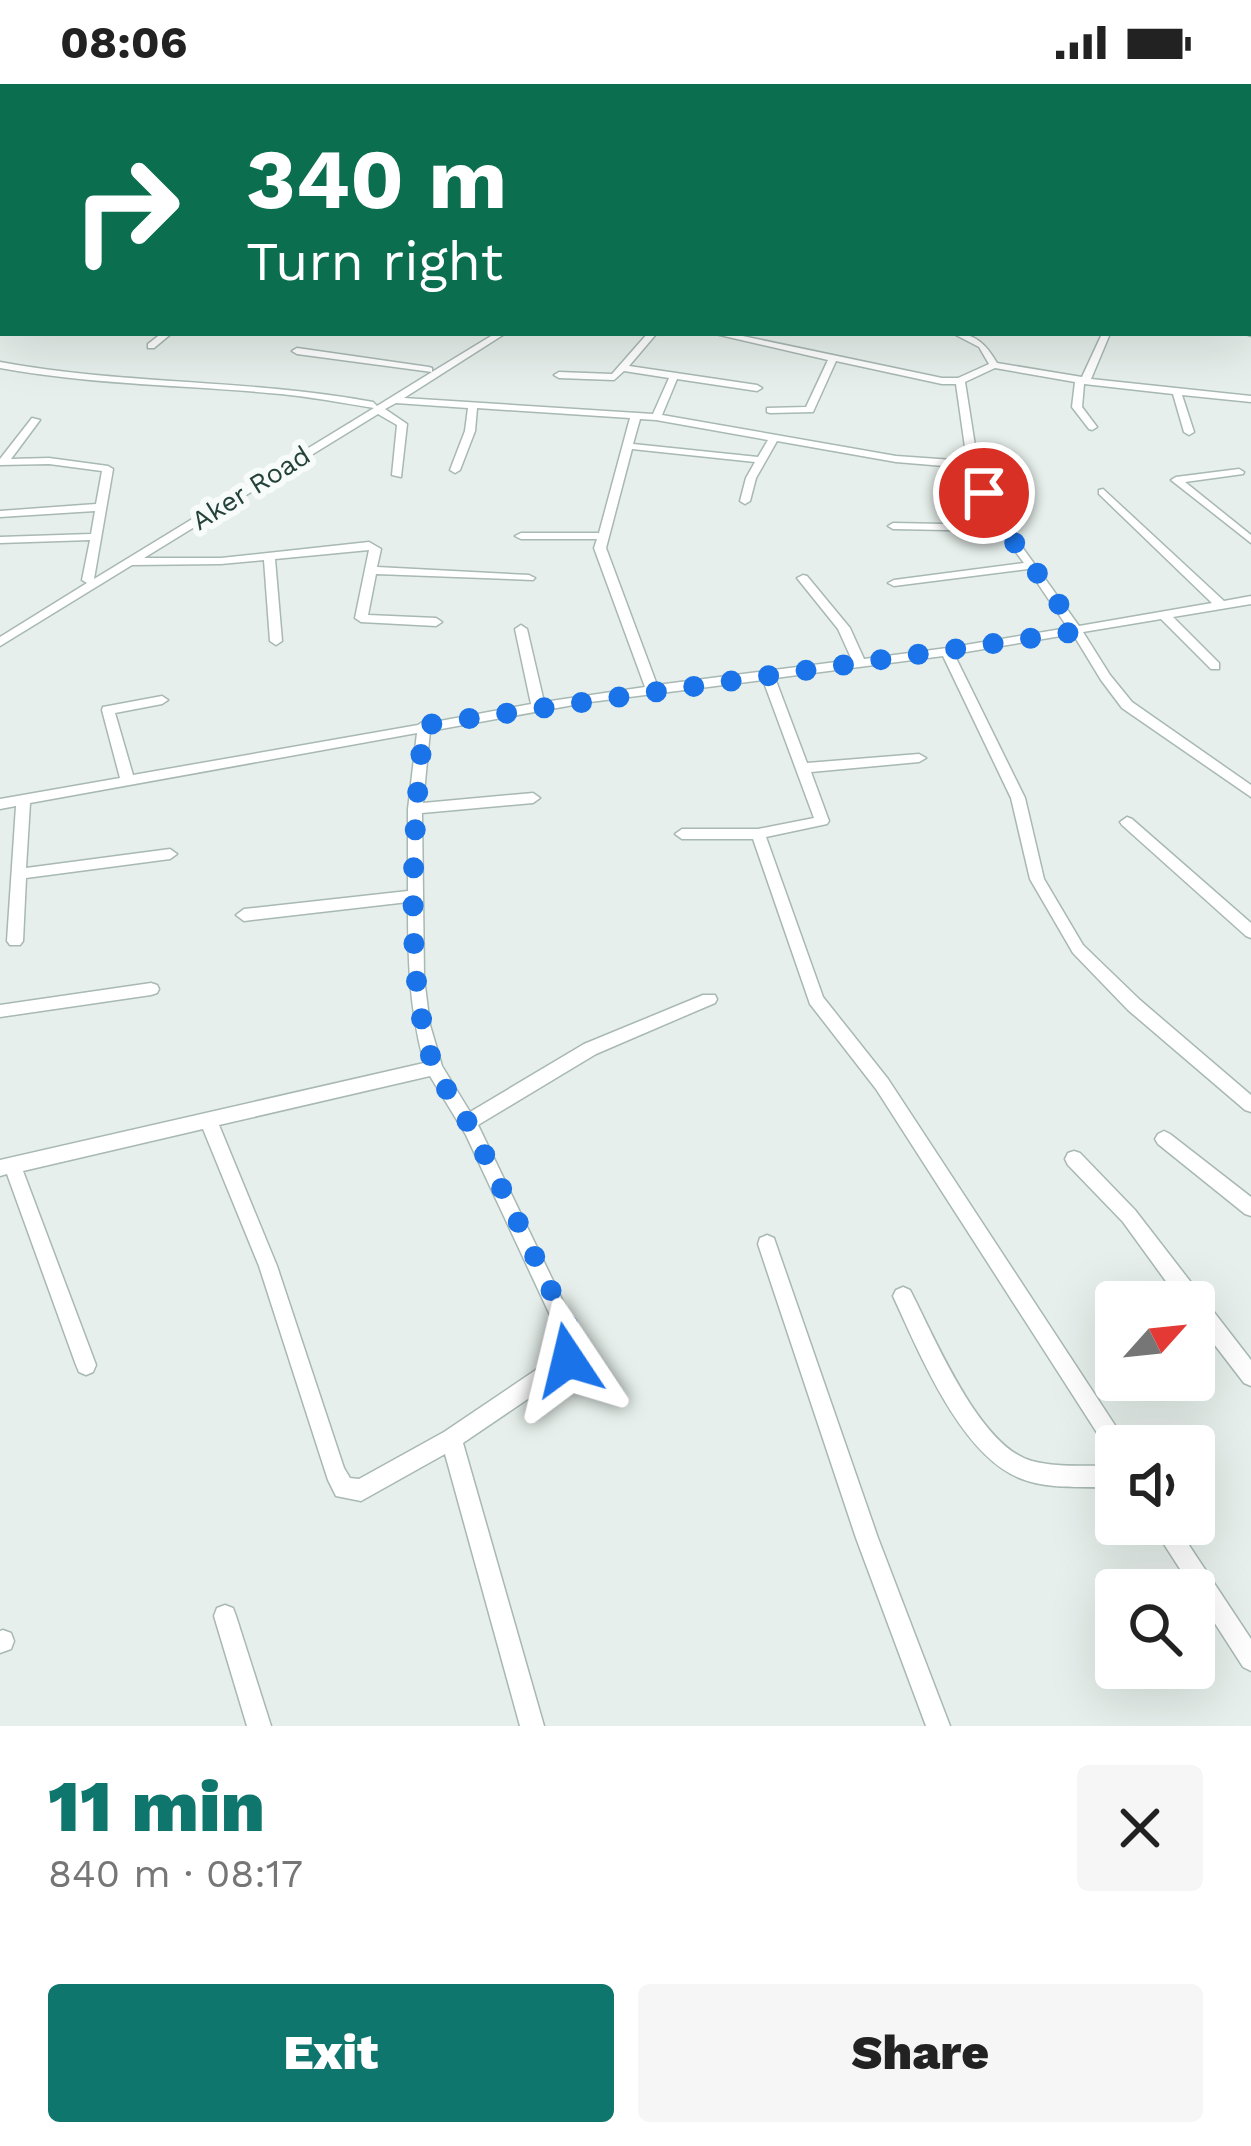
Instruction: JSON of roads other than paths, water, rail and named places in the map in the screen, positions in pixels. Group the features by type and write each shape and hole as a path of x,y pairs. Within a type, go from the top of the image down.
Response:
{"street":[{"path":"152,346 164,336"},
{"name":"Aker Road","path":"0,633 376,408 484,336"},
{"name":"Aker Road","path":"376,408 497,336"},
{"path":"559,375 612,377 650,336"},
{"path":"728,336 942,381 960,380 994,365 1177,393 1251,399"},
{"path":"962,336 982,345 994,365"},
{"path":"1092,427 1077,407 1083,380 1105,336"},
{"path":"297,351 366,365 429,370"},
{"path":"770,410 810,410 832,360"},
{"path":"0,364 58,375 275,392 376,408 403,424 397,475"},
{"path":"623,368 757,388"},
{"path":"656,417 674,376"},
{"path":"960,380 973,465 1003,528 1048,586 1074,632 1127,704 1251,792"},
{"path":"1177,393 1189,433"},
{"path":"394,400 635,414 896,459 973,465"},
{"path":"455,470 470,430 473,405"},
{"path":"635,414 602,536 604,567 620,598 652,690"},
{"path":"2,462 35,420"},
{"name":"Aker Road","path":"0,643 333,433"},
{"path":"745,501 774,437"},
{"path":"627,446 761,460"},
{"path":"2,462 108,469 88,580"},
{"path":"1239,472 1176,480 1251,540"},
{"path":"1103,493 1222,606"},
{"path":"0,514 103,508"},
{"path":"892,526 1003,528"},
{"path":"521,536 602,536"},
{"path":"0,540 94,537"},
{"path":"131,562 369,545 375,549 374,570 361,618 436,622"},
{"path":"269,555 277,641"},
{"path":"894,583 1029,566"},
{"path":"374,570 529,578"},
{"path":"803,578 844,628 860,664"},
{"path":"0,804 538,706 947,652 1251,600"},
{"path":"1166,617 1216,666"},
{"path":"521,629 538,706"},
{"path":"947,652 1018,798 1037,879 1078,949 1134,1005 1251,1105"},
{"path":"682,834 758,834 820,823 768,676"},
{"path":"128,781 108,710 162,700"},
{"path":"208,1119 268,1266 335,1473 344,1488 361,1490 451,1439 568,1360 574,1346 468,1122 434,1067 422,1024 416,978 415,808 424,725"},
{"path":"804,768 919,758"},
{"path":"415,808 533,798"},
{"path":"15,941 22,800"},
{"path":"1127,822 1251,932"},
{"path":"758,834 816,1000 926,1150 1103,1425"},
{"path":"19,874 170,854"},
{"path":"244,915 416,895"},
{"path":"0,1011 151,989"},
{"path":"468,1122 590,1049 647,1021 709,999"},
{"path":"86,1365 6,1166 434,1067"},
{"path":"1165,1139 1251,1208"},
{"path":"1074,1159 1129,1216 1178,1281"},
{"path":"767,1244 874,1558 938,1726"},
{"path":"903,1296 959,1401 999,1457 1023,1470 1095,1475"},
{"path":"1215,1330 1251,1376"},
{"path":"451,1439 532,1726"},
{"path":"1176,1545 1251,1659"},
{"path":"225,1616 259,1726"}]}
